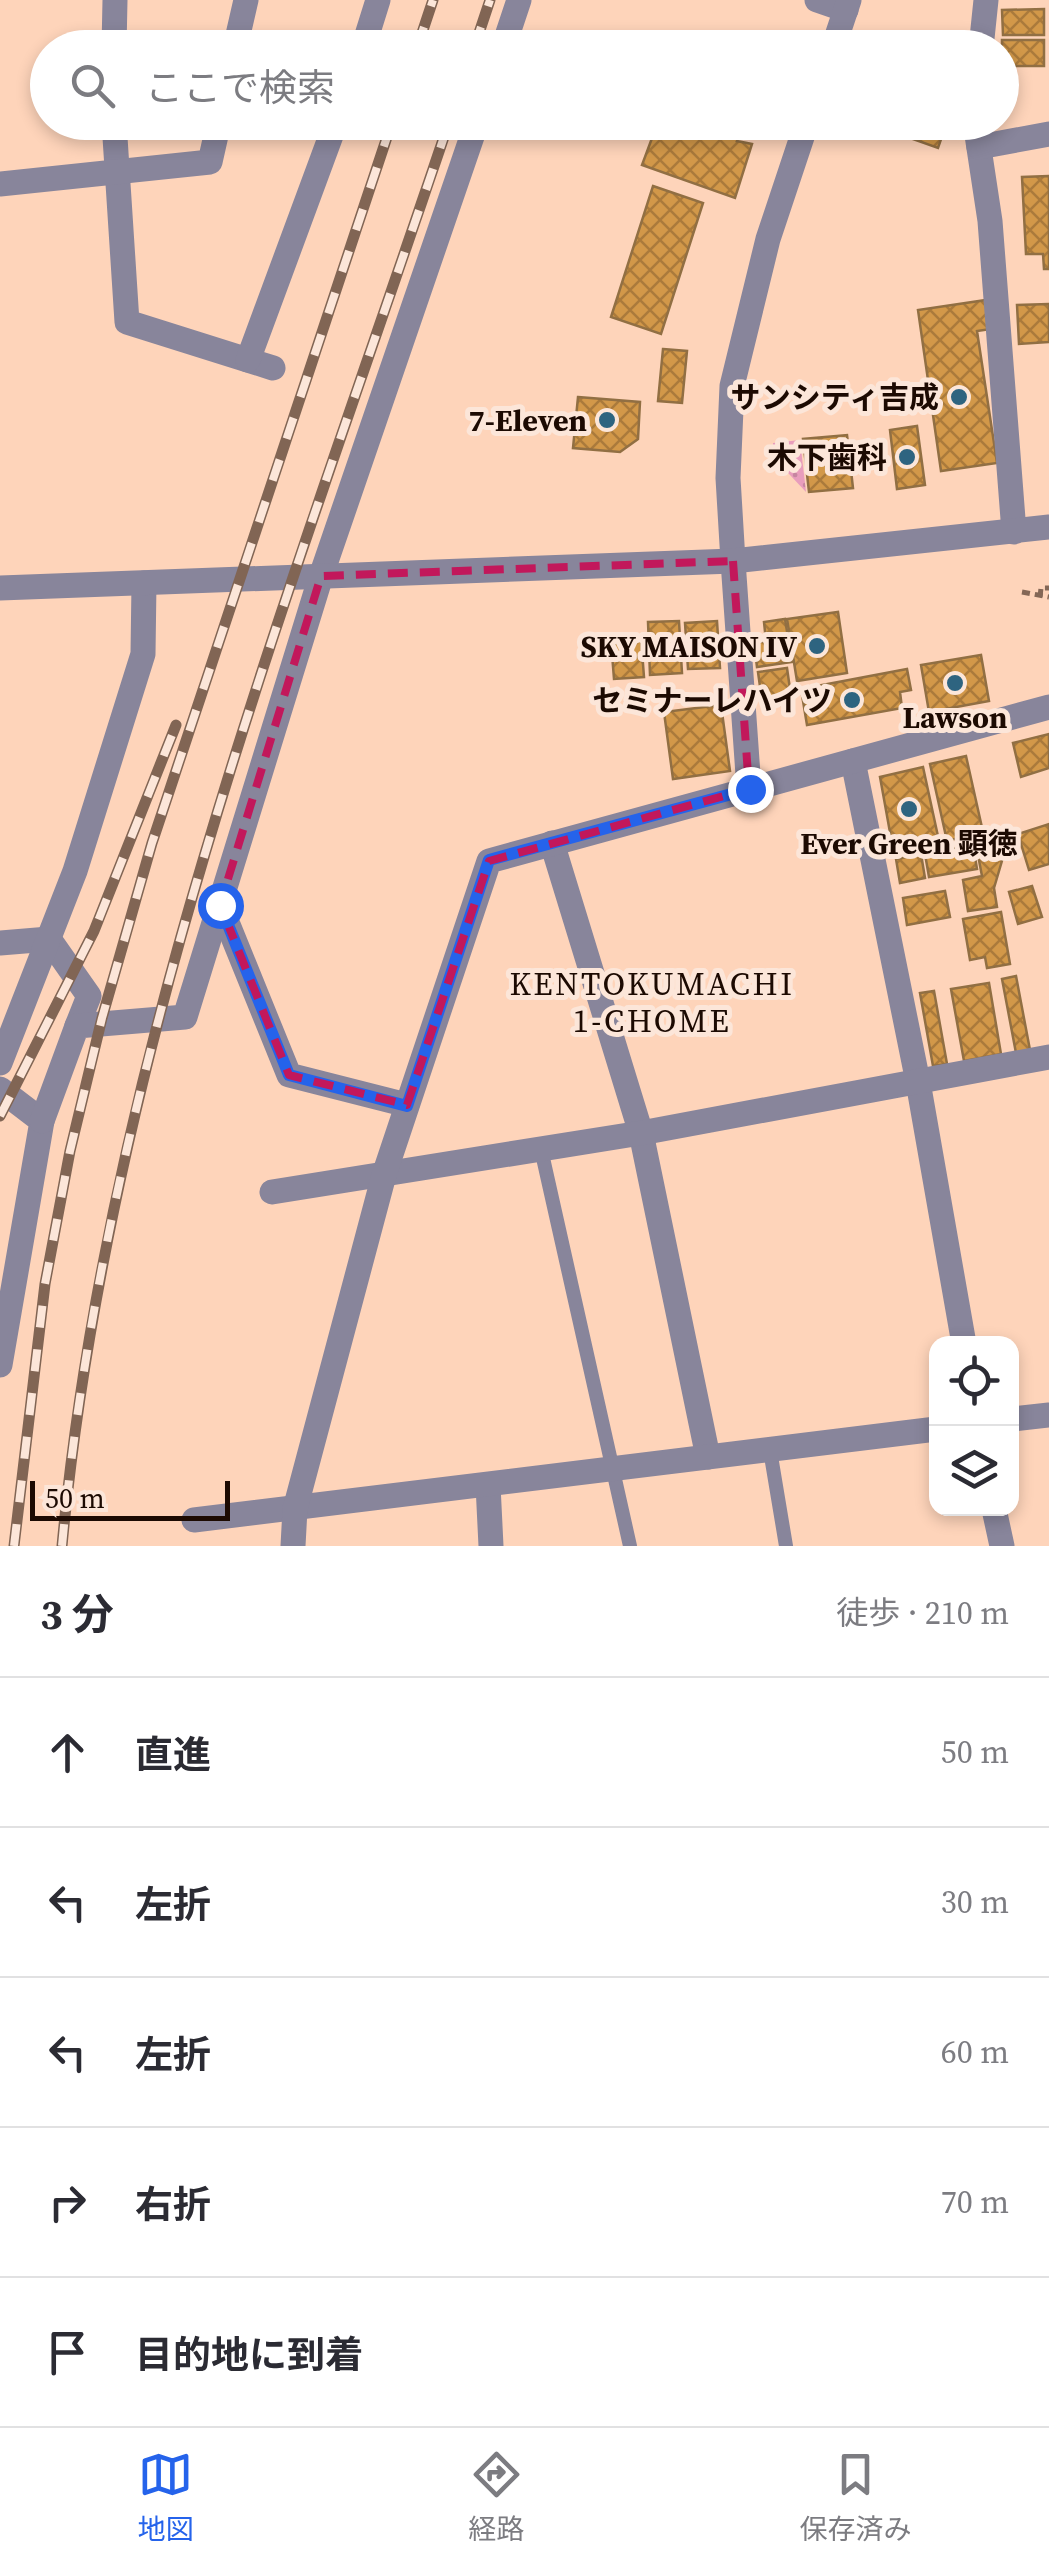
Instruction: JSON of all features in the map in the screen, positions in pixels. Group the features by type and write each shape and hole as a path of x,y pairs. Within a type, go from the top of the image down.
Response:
{"street":[{"path":"114,30 115,0"},
{"path":"240,30 246,0"},
{"path":"369,30 378,0"},
{"path":"509,30 519,0"},
{"path":"817,0 847,5 839,30"},
{"path":"983,30 986,0"},
{"path":"1019,134 1049,134"},
{"path":"114,140 127,322 274,368"},
{"path":"0,184 210,162 215,140"},
{"path":"248,360 329,140"},
{"path":"78,1026 185,1016 321,576 471,140"},
{"path":"750,789 728,478 732,386 768,238 801,140"},
{"path":"978,140 990,220 1014,532"},
{"path":"0,588 732,561 1049,527"},
{"path":"0,1063 49,939 143,654 144,583"},
{"path":"293,1546 295,1509 384,1175 489,860 1049,707"},
{"path":"854,761 918,1082 963,1336"},
{"path":"552,844 641,1133 708,1457"},
{"path":"220,905 289,1075 407,1106"},
{"path":"0,942 49,939"},
{"path":"0,1364 42,1121 89,996 49,939"},
{"path":"272,1192 641,1133 1049,1057"},
{"path":"0,1089 42,1121"},
{"path":"1019,1419 1049,1415"},
{"path":"194,1520 929,1430"},
{"path":"488,1485 491,1546"},
{"path":"996,1516 1002,1546"}],"lane":[{"path":"541,1148 630,1546"},
{"path":"770,1450 786,1546"}],"path":[{"path":"1040,597 1041,588 1049,588"},
{"path":"1022,592 1049,597"}],"highlighted area":[{"path":"733,561 749,789 489,861 407,1105 289,1075 220,905 321,576"}],"shaded area":[{"path":"800,440 806,492 773,457 773,443"}],"building":[{"path":"1044,9 1044,35 1019,35 1019,30 1003,30 1002,10"},
{"path":"1019,40 1044,40 1044,66 1019,66"},
{"path":"651,140 737,140 752,144 735,198 642,165"},
{"path":"916,140 941,140 938,148"},
{"path":"1049,176 1049,269 1044,269 1043,254 1026,254 1022,177"},
{"path":"653,186 703,203 661,334 611,317"},
{"name":"サンシティ吉成","path":"986,300 991,329 977,331 997,463 941,471 918,310"},
{"path":"1049,304 1049,342 1019,344 1017,305"},
{"path":"663,349 687,351 682,403 658,401"},
{"name":"7-Eleven","path":"578,397 640,402 638,439 620,452 573,448"},
{"name":"木下歯科","path":"917,426 925,485 897,489 890,430"},
{"path":"847,435 853,488 809,492 803,439"},
{"name":"SKY MAISON IV","path":"838,612 847,673 797,681 787,619"},
{"path":"785,619 792,662 757,667 754,643 766,641 764,622"},
{"path":"679,621 682,673 650,675 648,622"},
{"path":"717,621 720,668 688,669 685,623"},
{"path":"641,638 644,677 614,679 611,641"},
{"name":"Lawson","path":"981,655 989,701 929,712 921,665"},
{"path":"787,668 792,703 763,708 758,672"},
{"name":"セミナーレハイツ","path":"907,669 911,690 900,692 902,708 807,725 801,689"},
{"path":"721,705 730,771 673,779 664,712"},
{"path":"1049,734 1049,768 1021,777 1013,743"},
{"path":"966,756 983,832 947,841 930,764"},
{"name":"Ever Green 顕徳","path":"923,767 939,841 893,849 880,777"},
{"path":"1049,824 1049,864 1029,870 1018,834"},
{"path":"1009,837 994,888 997,907 968,911 963,880 982,876 978,855 983,842"},
{"path":"973,845 977,869 929,877 925,854"},
{"path":"921,854 925,878 900,883 896,859"},
{"path":"1032,886 1042,917 1018,924 1009,892"},
{"path":"945,891 950,917 907,925 903,898"},
{"path":"1001,912 1010,964 987,968 985,957 970,960 963,919"},
{"path":"1016,976 1030,1050 1016,1053 1002,979"},
{"path":"989,983 1001,1054 964,1061 951,989"},
{"path":"934,991 947,1064 933,1066 920,993"}],"railway":[{"path":"423,30 433,0"},
{"path":"480,30 490,0"},
{"path":"14,1546 45,1284 70,1151 102,1018 152,843 386,140"},
{"path":"62,1546 85,1362 120,1181 163,1001 270,648 443,140"},
{"path":"0,1116 94,931 176,725"}],"place":[{"name":"サンシティ吉成","path":"959,397"},
{"name":"7-Eleven","path":"607,420"},
{"name":"木下歯科","path":"907,457"},
{"name":"SKY MAISON IV","path":"817,646"},
{"name":"Lawson","path":"955,683"},
{"name":"セミナーレハイツ","path":"852,700"},
{"name":"Ever Green 顕徳","path":"909,809"}],"district":[{"name":"KENTOKUMACHI 1-CHOME","path":"652,1002"}],"route":[{"path":"220,905 289,1075 407,1106 489,860 750,789"}]}
